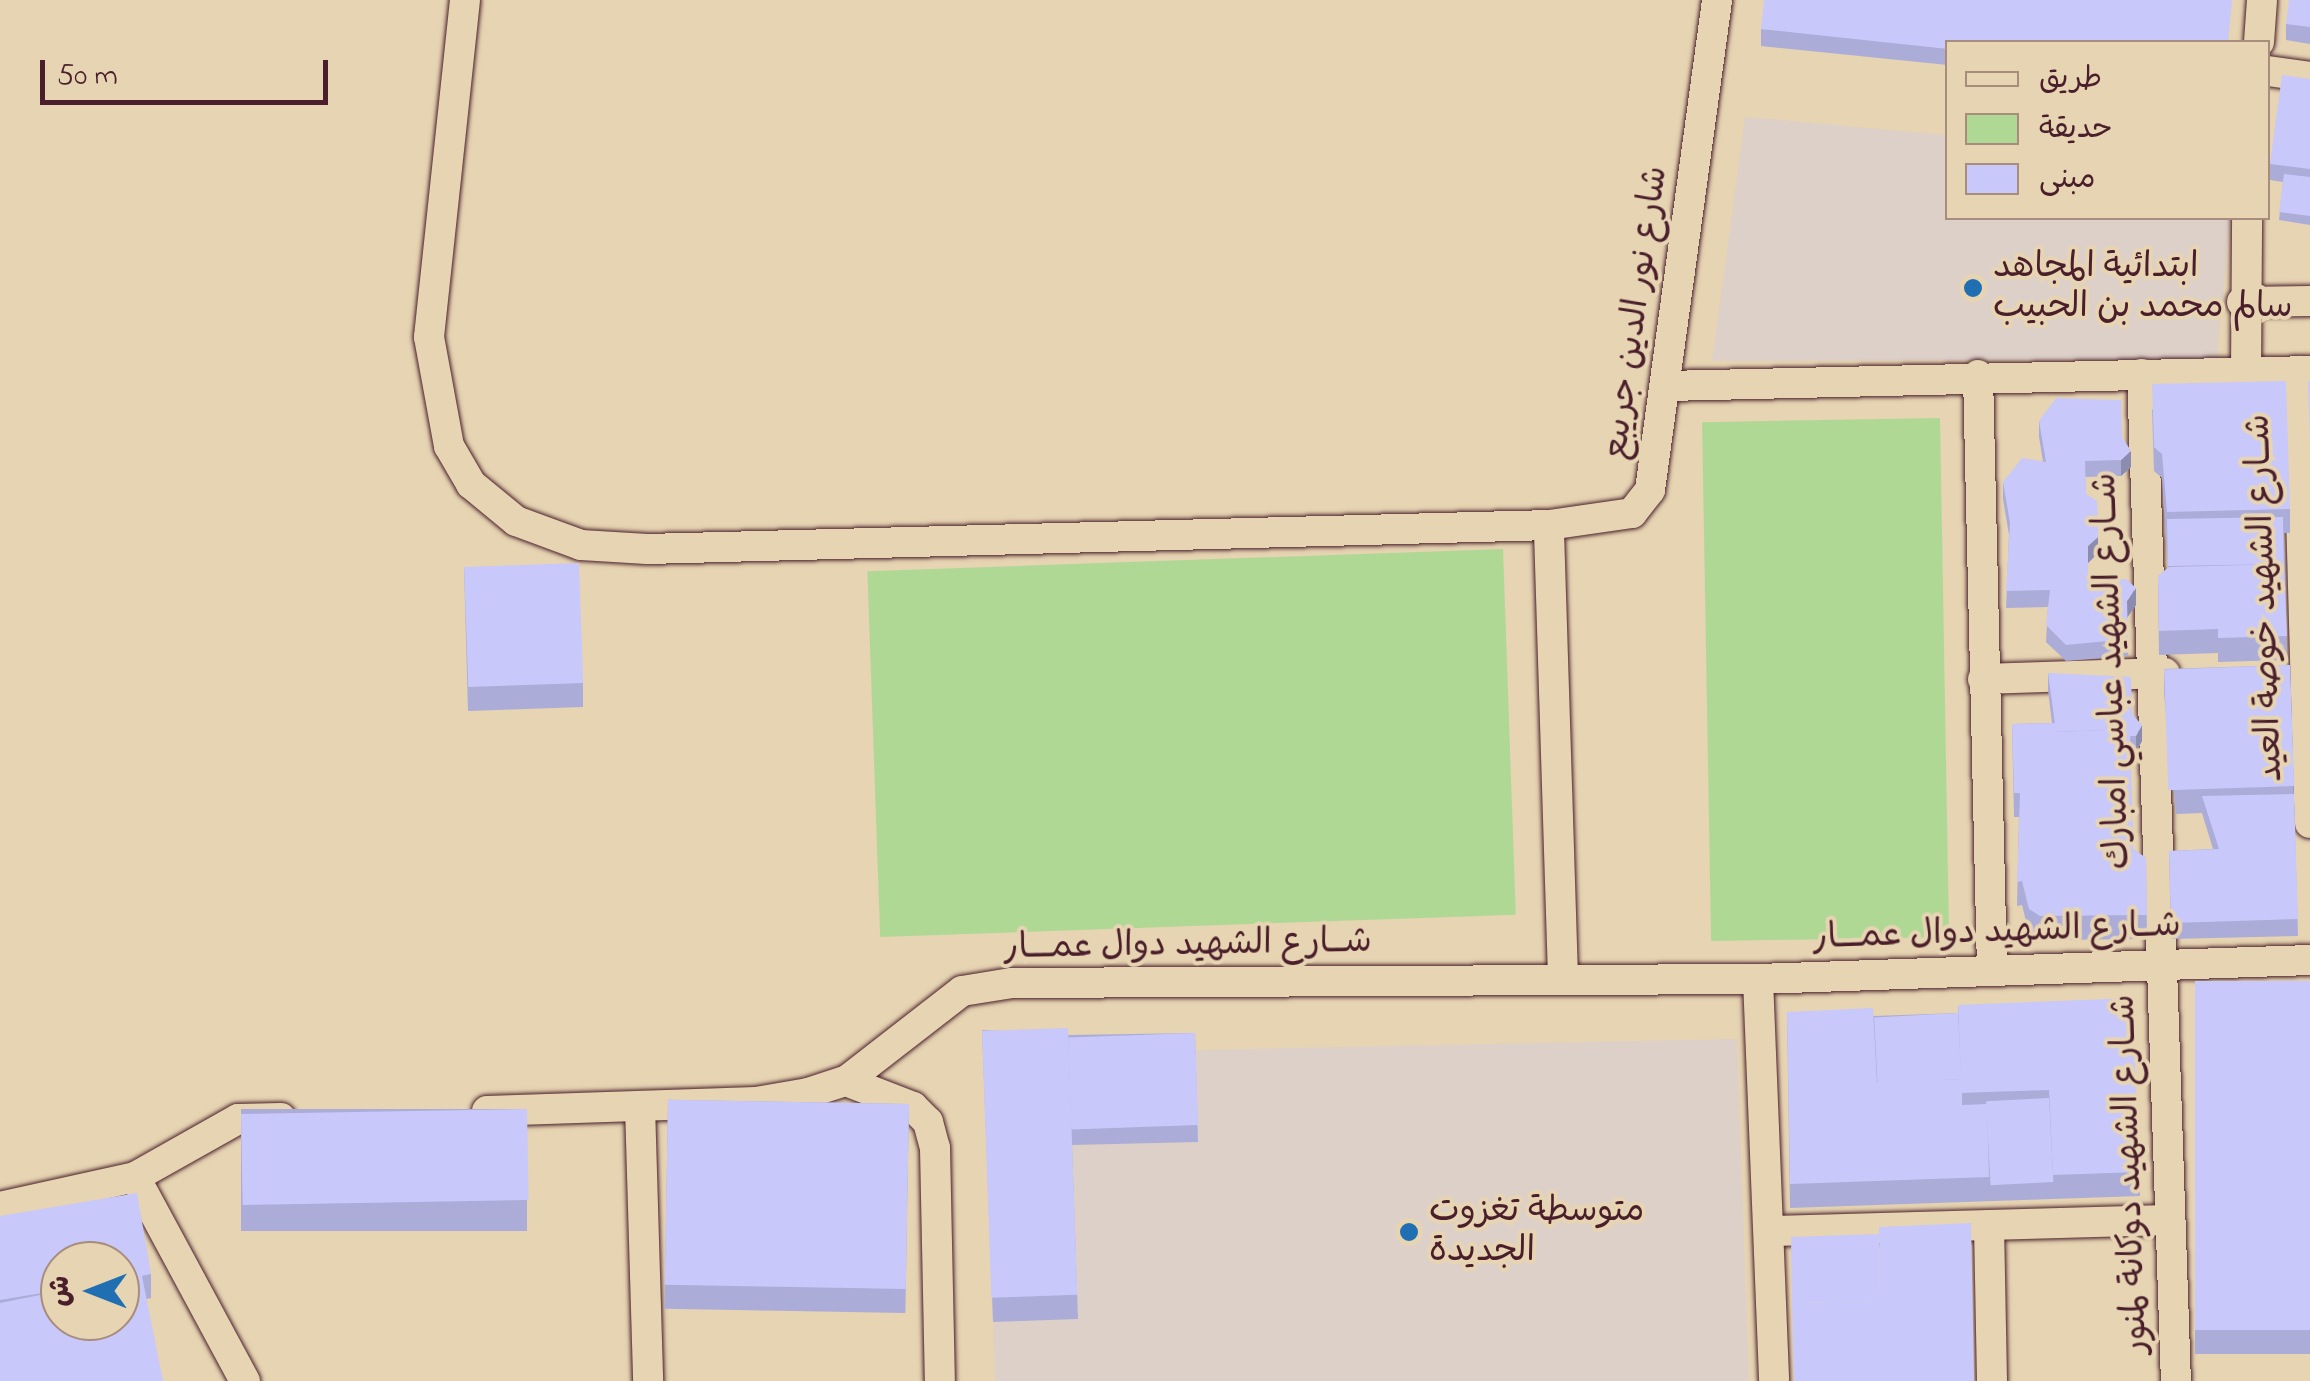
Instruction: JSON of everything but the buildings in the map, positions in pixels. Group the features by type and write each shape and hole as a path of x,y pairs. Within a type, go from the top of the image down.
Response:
{"street":[{"name":"شارع نور الدين جريبع","path":"465,0 429,337 449,446 471,484 516,520 582,544 647,550 1549,525 1632,513 1644,500 1666,386 1717,0"},
{"path":"2258,40 2262,0"},
{"path":"2270,71 2310,77"},
{"path":"2246,373 2242,302 2247,220"},
{"path":"2242,302 2310,301"},
{"path":"1666,386 1978,375 2303,371"},
{"name":"شــارع الشهيد خوصة العيد","path":"2303,371 2310,823"},
{"name":"شــارع الشهيد عباسي امبارك","path":"2142,374 2160,965"},
{"path":"1978,375 1992,970"},
{"path":"1549,525 1563,978"},
{"path":"2266,670 2306,668"},
{"path":"1984,678 2188,672"},
{"name":"شــارع الشهيد دوال عمـــار","path":"448,1112 756,1102 846,1081 962,992 1012,983 1758,979 2310,960"},
{"name":"شــارع الشهيد دوكانة لمنور","path":"2160,965 2176,1381"},
{"path":"1758,979 1774,1381"},
{"path":"846,1081 913,1107 928,1122 935,1148 940,1381"},
{"path":"640,1106 648,1381"},
{"path":"0,1208 135,1177 238,1119 315,1116"},
{"path":"135,1177 245,1381"},
{"path":"1771,1232 2170,1220"},
{"path":"1989,1225 1992,1381"}],"shaded area":[{"name":"ابتدائية المجاهد سالم محمد بن الحبيب","path":"1745,117 1945,135 1945,220 2230,220 2217,359 1712,361"},
{"name":"متوسطة تغزوت الجديدة","path":"1737,1039 1749,1381 995,1381 993,1322 1077,1319 1071,1145 1197,1142 1195,1050"}],"green space":[{"path":"1940,418 1949,937 1711,941 1702,422"},
{"path":"1503,549 1516,915 880,937 867,571"}],"place":[{"name":"ابتدائية المجاهد سالم محمد بن الحبيب","path":"1973,288"},
{"name":"متوسطة تغزوت الجديدة","path":"1409,1232"}]}
